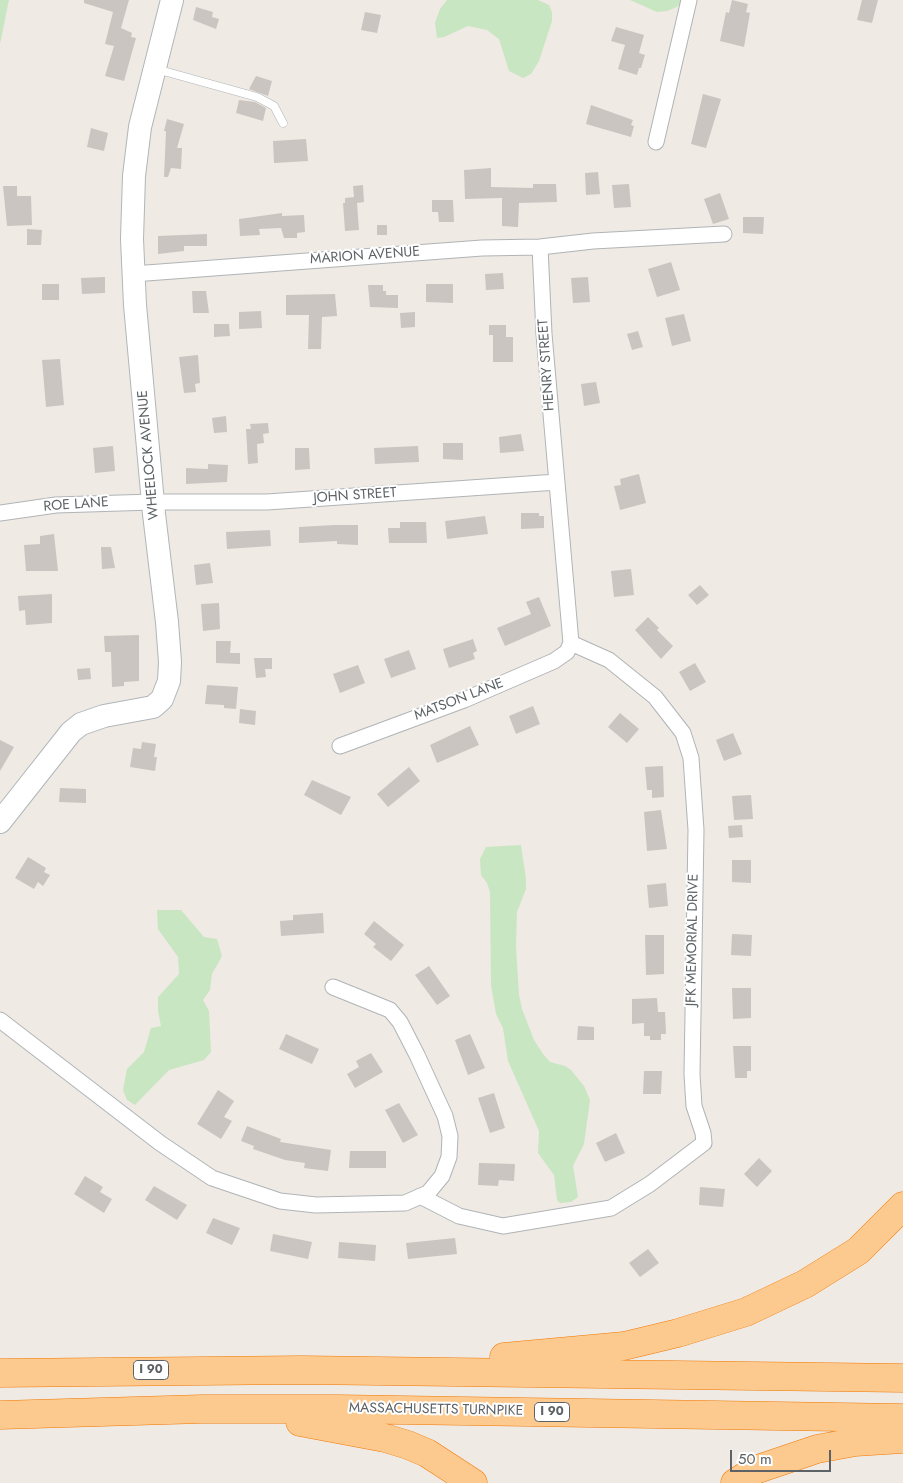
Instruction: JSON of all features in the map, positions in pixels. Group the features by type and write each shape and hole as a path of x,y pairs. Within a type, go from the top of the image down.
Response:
{"highway":[{"path":"302,1370 432,1363 624,1346 678,1333 746,1312 805,1284 858,1251 903,1206"},
{"name":"I 90","path":"0,1374 302,1370 903,1378"},
{"path":"202,1409 308,1423 385,1438 427,1453 474,1483"},
{"name":"MASSACHUSETTS TURNPIKE","path":"0,1416 202,1409 338,1409 903,1418"},
{"path":"735,1483 755,1470 817,1448 855,1442 903,1439"}],"street":[{"name":"WHEELOCK AVENUE","path":"0,822 62,742 81,724 112,713 153,707 158,704 167,691 170,662 153,502 133,274 132,240 136,160 140,127 172,0"},
{"path":"656,142 690,0"},
{"name":"MARION AVENUE","path":"133,274 482,248 540,247 597,241 724,234"},
{"name":"HENRY STREET","path":"540,247 544,334 557,482"},
{"path":"557,482 571,643"},
{"name":"JOHN STREET","path":"153,502 267,502 557,482"},
{"name":"ROE LANE","path":"0,513 56,505 153,502"},
{"name":"MATSON LANE","path":"340,746 464,700 554,661 567,652 571,643"},
{"name":"JFK MEMORIAL DRIVE","path":"420,1196 459,1216 503,1226 611,1208 650,1184 704,1143 703,1133 694,1106 692,1074 696,830 694,778 689,747 680,729 655,697 609,660 571,643"},
{"path":"0,1020 160,1143 212,1178 280,1201 316,1205 405,1203 428,1192 442,1176 449,1156 450,1136 445,1116 400,1022 390,1010 333,987"}],"lane":[{"path":"154,69 256,97 274,106 283,123"}],"green space":[{"path":"0,0 9,0 0,44"},
{"path":"447,0 538,0 549,5 552,12 552,21 539,61 531,74 523,78 509,71 499,39 487,30 468,26 444,37 437,38 435,23 440,9"},
{"path":"630,0 684,0 677,7 657,12"},
{"path":"521,845 526,889 517,912 516,946 519,995 522,1009 534,1040 543,1054 550,1062 565,1066 571,1070 584,1086 590,1100 584,1144 573,1166 578,1197 571,1202 560,1203 557,1200 554,1175 538,1153 539,1131 508,1061 503,1028 496,1014 491,985 490,892 487,883 481,875 480,859 486,847"},
{"path":"157,910 181,910 204,937 217,939 222,956 212,974 210,990 203,1000 209,1011 211,1052 204,1060 169,1070 135,1105 127,1100 123,1090 127,1069 144,1052 151,1028 161,1026 158,997 179,974 178,957 158,929"}],"building":[{"path":"84,0 129,0 121,28 132,33 131,37 136,38 124,81 105,76 114,46 105,44 113,12 84,3"},
{"path":"732,0 748,4 746,12 750,13 744,47 720,41 726,12 729,13"},
{"path":"862,0 878,0 872,23 857,20"},
{"path":"196,7 213,12 212,17 219,19 216,29 193,20"},
{"path":"365,12 381,15 377,33 361,30"},
{"path":"616,27 644,35 639,53 645,55 637,75 618,69 625,45 611,41"},
{"path":"256,76 272,81 268,96 249,89"},
{"path":"703,94 721,99 706,148 691,144"},
{"path":"239,100 255,102 266,108 263,121 236,113"},
{"path":"591,105 633,120 631,125 634,126 631,137 586,124"},
{"path":"167,119 184,124 177,148 182,148 181,169 171,168 168,177 164,177 166,131 164,131"},
{"path":"91,128 108,133 104,151 87,147"},
{"path":"306,139 308,161 274,163 273,141"},
{"path":"491,168 491,187 533,188 533,184 556,184 557,202 519,203 518,227 502,226 502,198 465,199 464,170"},
{"path":"598,172 600,194 586,195 585,173"},
{"path":"629,184 631,207 614,208 612,185"},
{"path":"363,185 364,202 357,203 359,230 345,231 343,203 345,203 345,198 354,197 353,186"},
{"path":"3,186 17,186 17,196 31,196 32,225 7,226"},
{"path":"720,193 729,219 713,224 704,199"},
{"path":"432,200 453,200 454,222 439,222 438,212 432,212"},
{"path":"282,213 282,216 304,215 305,232 297,233 297,238 284,238 281,228 259,229 260,235 240,236 239,219"},
{"path":"743,217 764,217 763,234 743,233"},
{"path":"377,225 387,225 387,235 377,235"},
{"path":"27,229 42,230 41,245 27,245"},
{"path":"207,234 207,246 184,246 184,251 158,254 158,236"},
{"path":"671,262 680,290 657,297 648,269"},
{"path":"503,273 504,289 486,290 485,274"},
{"path":"105,277 105,293 82,294 81,278"},
{"path":"588,277 590,302 573,303 571,278"},
{"path":"42,284 59,284 59,300 42,300"},
{"path":"426,284 453,284 453,303 426,302"},
{"path":"368,285 383,285 383,291 386,291 386,295 398,295 398,308 370,307"},
{"path":"192,291 206,291 209,313 193,313"},
{"path":"335,294 337,316 322,317 321,349 308,349 309,315 286,315 286,295"},
{"path":"261,311 262,328 239,329 239,312"},
{"path":"415,312 415,327 401,328 400,313"},
{"path":"684,314 691,341 672,346 665,318"},
{"path":"214,324 229,324 230,336 214,337"},
{"path":"489,325 506,325 506,337 513,337 513,362 493,362 493,335 489,335"},
{"path":"638,331 643,347 632,350 627,334"},
{"path":"198,355 200,383 195,384 196,392 184,393 179,357"},
{"path":"60,359 64,405 46,407 42,360"},
{"path":"596,382 600,403 584,406 581,384"},
{"path":"226,416 227,432 214,433 212,418"},
{"path":"268,423 269,433 263,434 264,443 257,444 258,463 248,464 246,429 251,429 250,424"},
{"path":"521,434 524,451 500,453 499,437"},
{"path":"443,443 463,443 463,460 443,459"},
{"path":"113,446 115,471 95,473 93,448"},
{"path":"418,446 419,462 375,464 374,448"},
{"path":"295,448 309,448 310,469 295,470"},
{"path":"208,464 228,465 227,482 186,484 186,468 208,469"},
{"path":"639,474 646,503 620,510 614,486 621,485 620,479"},
{"path":"521,513 539,513 539,516 544,516 544,528 521,529"},
{"path":"485,516 488,534 447,539 445,521"},
{"path":"400,522 426,522 427,543 389,543 388,528 400,528"},
{"path":"358,525 358,545 337,544 337,541 299,543 299,527"},
{"path":"270,530 271,546 227,549 226,532"},
{"path":"54,534 58,571 26,571 24,545 40,544 40,536"},
{"path":"101,547 111,547 115,568 102,569"},
{"path":"210,563 213,583 196,585 194,565"},
{"path":"631,569 634,595 614,597 611,571"},
{"path":"700,585 709,595 697,605 688,595"},
{"path":"52,594 52,623 26,625 25,610 19,611 18,596"},
{"path":"539,597 551,626 505,646 497,628 531,614 526,602"},
{"path":"219,603 220,629 203,631 201,604"},
{"path":"648,617 659,628 657,630 673,646 661,659 635,630"},
{"path":"139,635 139,681 124,682 124,686 112,687 111,652 105,652 104,636"},
{"path":"473,639 477,651 473,653 475,659 449,668 443,649"},
{"path":"216,641 231,641 230,653 240,653 240,664 216,663"},
{"path":"409,650 416,669 391,678 384,659"},
{"path":"254,658 272,658 272,669 265,669 266,677 256,678"},
{"path":"695,663 706,682 690,691 679,672"},
{"path":"358,665 365,683 340,693 333,674"},
{"path":"90,668 91,679 78,680 77,669"},
{"path":"207,685 238,687 236,709 224,708 224,705 205,704"},
{"path":"533,706 540,724 516,734 509,716"},
{"path":"240,709 256,711 255,725 239,723"},
{"path":"620,713 639,729 627,743 608,727"},
{"path":"470,726 479,745 437,763 430,745"},
{"path":"733,733 742,754 724,761 716,740"},
{"path":"0,740 14,747 0,771"},
{"path":"142,742 156,744 154,757 157,757 155,771 130,767 133,748 141,749"},
{"path":"663,766 664,797 652,798 652,790 647,790 645,767"},
{"path":"409,767 420,781 388,807 377,794"},
{"path":"312,780 351,797 341,815 304,795"},
{"path":"60,788 86,789 86,803 59,802"},
{"path":"751,795 753,819 734,820 732,796"},
{"path":"661,810 667,849 647,851 644,812"},
{"path":"742,825 743,837 729,838 728,826"},
{"path":"28,857 46,868 44,872 50,875 43,886 38,882 34,889 15,878"},
{"path":"732,860 751,860 751,883 732,882"},
{"path":"666,883 668,906 649,908 647,885"},
{"path":"323,913 324,933 281,936 280,921 293,920 293,915"},
{"path":"374,921 404,945 391,961 373,947 376,944 364,934"},
{"path":"732,934 752,935 751,956 731,955"},
{"path":"645,935 664,935 664,974 646,975"},
{"path":"429,966 450,996 437,1005 415,975"},
{"path":"732,988 751,988 751,1018 733,1019"},
{"path":"657,998 658,1012 665,1012 666,1034 661,1034 661,1040 650,1040 650,1036 644,1036 644,1023 632,1024 632,999"},
{"path":"578,1026 594,1027 594,1040 577,1040"},
{"path":"286,1034 319,1049 312,1064 279,1049"},
{"path":"470,1034 485,1068 468,1075 455,1040"},
{"path":"733,1046 751,1046 751,1071 747,1071 747,1078 735,1078"},
{"path":"371,1053 383,1072 355,1088 347,1074 359,1067 356,1061"},
{"path":"644,1071 662,1071 661,1094 643,1094"},
{"path":"218,1090 234,1101 224,1117 232,1121 221,1139 197,1124"},
{"path":"494,1093 505,1128 490,1133 478,1098"},
{"path":"399,1103 418,1135 403,1143 385,1110"},
{"path":"247,1126 281,1139 280,1142 331,1150 328,1171 304,1168 305,1163 285,1160 253,1149 254,1146 241,1141"},
{"path":"616,1133 625,1153 605,1162 596,1143"},
{"path":"350,1151 386,1151 386,1168 349,1168"},
{"path":"759,1158 772,1171 757,1187 744,1174"},
{"path":"479,1163 515,1164 514,1181 499,1180 498,1186 478,1185"},
{"path":"85,1176 103,1187 100,1192 112,1199 104,1213 74,1194"},
{"path":"154,1186 187,1205 177,1220 145,1200"},
{"path":"700,1187 725,1189 723,1207 699,1205"},
{"path":"213,1218 240,1228 232,1245 206,1233"},
{"path":"273,1234 312,1242 308,1259 270,1251"},
{"path":"455,1238 457,1254 408,1259 406,1243"},
{"path":"339,1242 376,1245 375,1261 338,1258"},
{"path":"648,1249 659,1263 640,1277 629,1263"}]}
